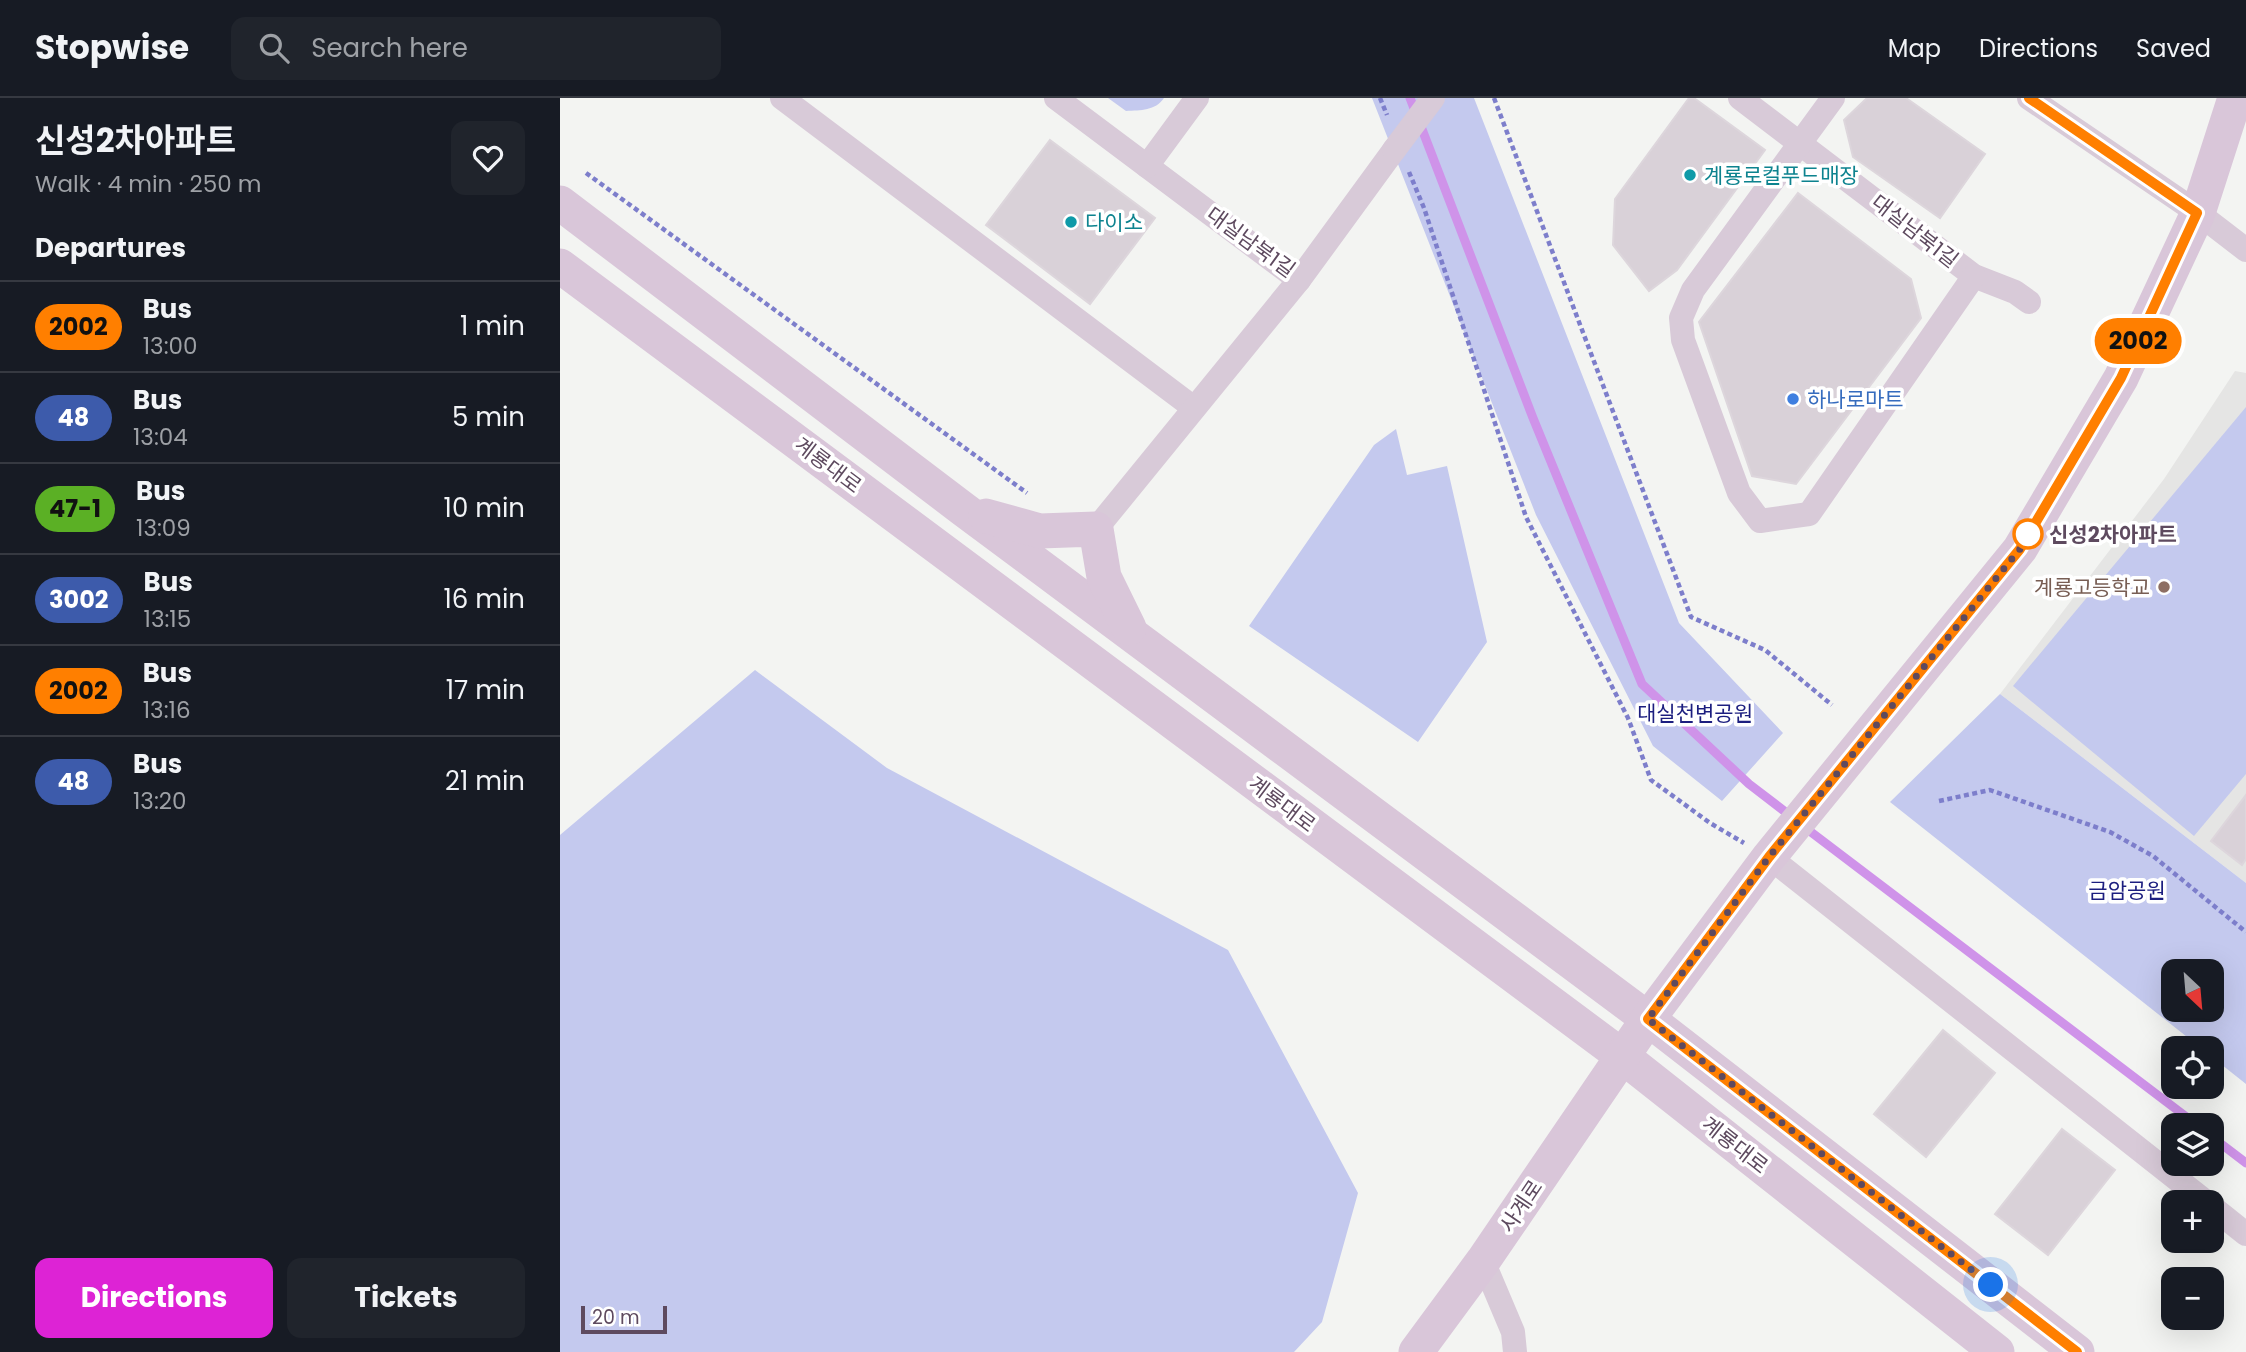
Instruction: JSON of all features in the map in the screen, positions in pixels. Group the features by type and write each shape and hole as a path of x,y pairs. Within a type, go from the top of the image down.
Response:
{"main road":[{"name":"사계로","path":"1416,1352 1483,1261 1648,1019 1769,857 2020,549 2121,378 2197,213 2235,98"},
{"path":"560,203 963,509 1648,1019 2077,1352"},
{"name":"계룡대로","path":"560,266 1622,1056 1997,1352"},
{"path":"963,509 1040,531 1096,529 1104,577 1133,634"}],"street":[{"path":"782,98 1194,408"},
{"name":"대실남북1길","path":"1056,98 1299,280 1433,98"},
{"path":"1147,166 1197,98"},
{"name":"대실남북1길","path":"1740,98 1973,276 2015,292 2029,302"},
{"path":"1833,98 1693,290 1681,318 1683,340 1739,493 1760,522 1809,514 1973,276"},
{"path":"2029,98 2197,213 2246,250"},
{"path":"1096,529 1299,280"},
{"path":"1769,857 2191,1190"},
{"path":"2224,1217 2246,1234"},
{"path":"1483,1261 1513,1332 1516,1352"}],"path":[{"path":"1380,98 1390,122"},
{"path":"1494,98 1691,617 1765,650 1832,705"},
{"path":"1409,171 1428,220 1526,517 1628,718 1651,780 1710,823 1769,857"},
{"path":"586,173 1031,496"},
{"path":"1940,801 1990,790 2110,832 2153,856 2246,932"}],"shaded area":[{"name":"계룡고등학교","path":"2235,371 2246,373 2246,883 2000,694 2164,479"}],"green space":[{"path":"1108,98 1164,98 1152,108 1126,111"},
{"name":"대실천변공원","path":"1372,98 1474,98 1679,623 1783,733 1722,801 1653,746 1536,515"},
{"name":"계룡고등학교","path":"2246,407 2246,774 2194,836 2013,686"},
{"path":"1396,429 1407,475 1447,466 1487,642 1418,742 1249,626 1374,445"},
{"path":"755,670 887,768 1228,950 1358,1193 1322,1322 1294,1352 560,1352 560,835"},
{"name":"금암공원","path":"2000,694 2246,883 2246,1084 2224,1067 2224,1036 2186,1036 2168,1022 2224,1022 2224,959 2161,959 2161,1016 1890,802"}],"building":[{"name":"계룡로컬푸드매장","path":"1689,98 1694,98 1765,150 1677,270 1649,291 1613,245 1615,199"},
{"path":"1867,98 1906,98 1985,154 1940,218 1853,157 1844,120"},
{"name":"다이소","path":"1050,140 1155,218 1090,304 986,225"},
{"name":"하나로마트","path":"1798,193 1911,279 1921,318 1796,484 1752,476 1699,322"},
{"path":"2246,795 2246,859 2242,865 2211,841"},
{"path":"1943,1030 1995,1073 1926,1157 1874,1114"},
{"path":"2062,1129 2115,1170 2048,1255 1995,1214"}],"waterway":[{"path":"1410,98 1533,418 1642,684 1749,784 1792,817"},
{"path":"1803,826 2181,1113"},
{"path":"2224,1146 2246,1163"}],"bus line":[{"name":"2002","path":"2029,98 2197,213 2121,378 2020,549 1769,857 1648,1019 2077,1352"}],"place":[{"name":"계룡로컬푸드매장","path":"1690,175"},
{"name":"다이소","path":"1071,222"},
{"name":"하나로마트","path":"1793,399"},
{"name":"신성2차아파트","path":"2028,534"},
{"name":"계룡고등학교","path":"2164,587"}],"route":[{"path":"1991,1285 1648,1019 1769,857 2020,549 2032,527 2028,534"}]}
